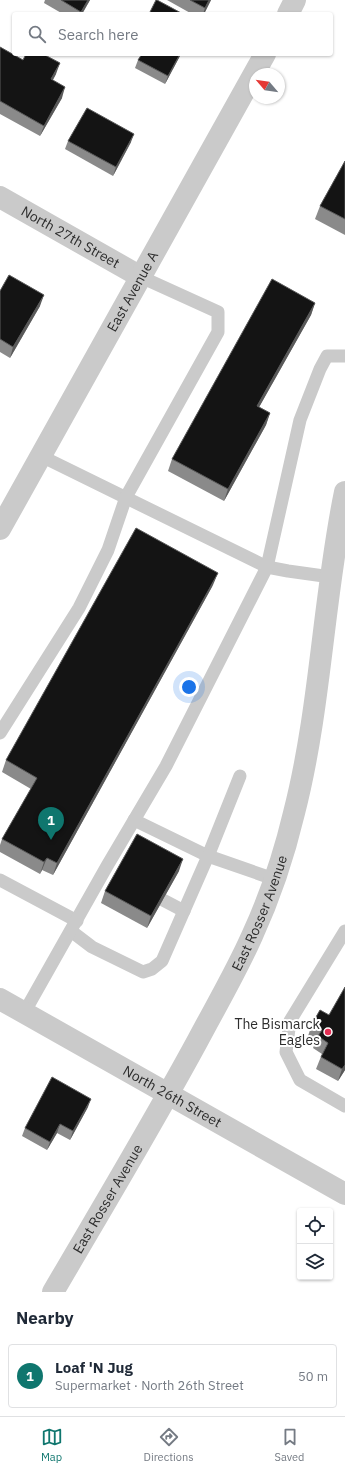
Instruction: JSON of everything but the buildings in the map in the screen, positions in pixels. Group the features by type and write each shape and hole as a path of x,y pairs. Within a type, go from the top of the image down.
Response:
{"street":[{"path":"289,12 295,0"},
{"name":"East Avenue A","path":"0,529 264,56"},
{"name":"North 27th Street","path":"0,197 141,277"},
{"name":"East Rosser Avenue","path":"53,1292 168,1094 246,948 267,899 294,813 305,767 331,577 345,492"},
{"name":"North 26th Street","path":"0,999 345,1194"}],"lane":[{"path":"0,733 79,608 108,550 126,498 218,332 218,312 141,277"},
{"path":"24,1013 74,926 112,870 134,820 166,766 267,567 300,420 320,369 327,356 345,356"},
{"path":"41,456 267,567 331,577"},
{"path":"0,880 74,926 92,947 143,972 152,969 162,961 208,856 240,776"},
{"path":"134,820 208,856 274,878"},
{"path":"162,900 184,911"},
{"path":"345,931 290,1021 286,1052 300,1080 345,1106"}],"place":[{"name":"Loaf 'N Jug","path":"51,840"},
{"name":"The Bismarck Eagles","path":"328,1032"}]}
